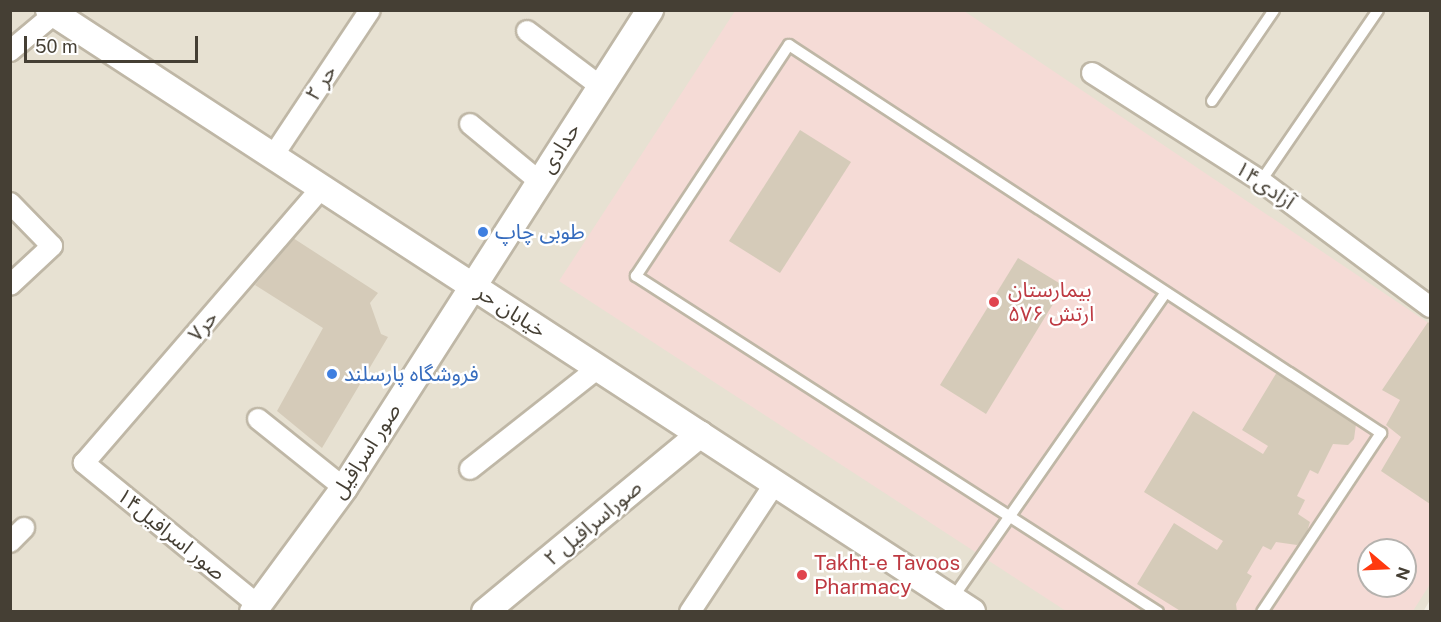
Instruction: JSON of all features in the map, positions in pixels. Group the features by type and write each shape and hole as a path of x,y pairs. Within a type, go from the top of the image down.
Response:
{"street":[{"name":"۲ حر","path":"273,156 370,10"},
{"name":"حدادی","path":"471,285 650,10"},
{"name":"خیابان حر","path":"52,12 962,605"},
{"path":"10,51 52,12"},
{"path":"527,31 600,86"},
{"name":"آزادی۱۴","path":"1092,73 1261,181 1431,307"},
{"path":"470,124 539,181"},
{"name":"حر۷","path":"84,463 321,188"},
{"path":"10,203 51,246 10,285"},
{"name":"صور اسرافیل","path":"255,609 344,488 471,285"},
{"path":"470,469 598,368"},
{"path":"258,419 344,488"},
{"name":"صوراسرافیل ۲","path":"485,612 700,434"},
{"name":"صور اسرافیل۱۴","path":"84,463 255,609"},
{"path":"690,612 775,483"}],"lane":[{"path":"1212,101 1275,10"},
{"path":"1261,181 1378,10"},
{"path":"1158,612 636,276 789,45 1165,294 1381,433 1262,612"},
{"path":"962,605 1009,518 1165,294"}],"shaded area":[{"path":"10,11 1430,11 1430,600 1423,612 11,611"},
{"name":"بیمارستان ۵۷۶ ارتش","path":"735,11 964,11 1430,324 1430,584 1413,611 1066,611 559,281"}],"building":[{"path":"800,130 851,162 780,273 729,241"},
{"name":"فروشگاه پارسلند","path":"293,238 378,293 370,303 381,334 388,337 322,448 277,411 323,328 255,285"},
{"path":"1018,258 1064,286 986,414 940,385"},
{"path":"1428,322 1430,324 1430,504 1381,471 1401,437 1386,425 1400,400 1382,390"},
{"path":"1277,372 1350,418 1356,424 1354,439 1348,445 1333,444 1318,474 1310,470 1297,496 1305,500 1298,514 1310,522 1305,538 1297,545 1276,542 1271,550 1263,546 1247,573 1252,576 1236,604 1237,612 1182,612 1137,584 1174,523 1217,550 1223,541 1144,492 1193,411 1263,454 1268,446 1242,430"}],"place":[{"name":"طوبی چاپ","path":"483,232"},
{"name":"بیمارستان ۵۷۶ ارتش","path":"994,302"},
{"name":"فروشگاه پارسلند","path":"332,374"},
{"name":"Takht-e Tavoos Pharmacy","path":"802,575"}]}
